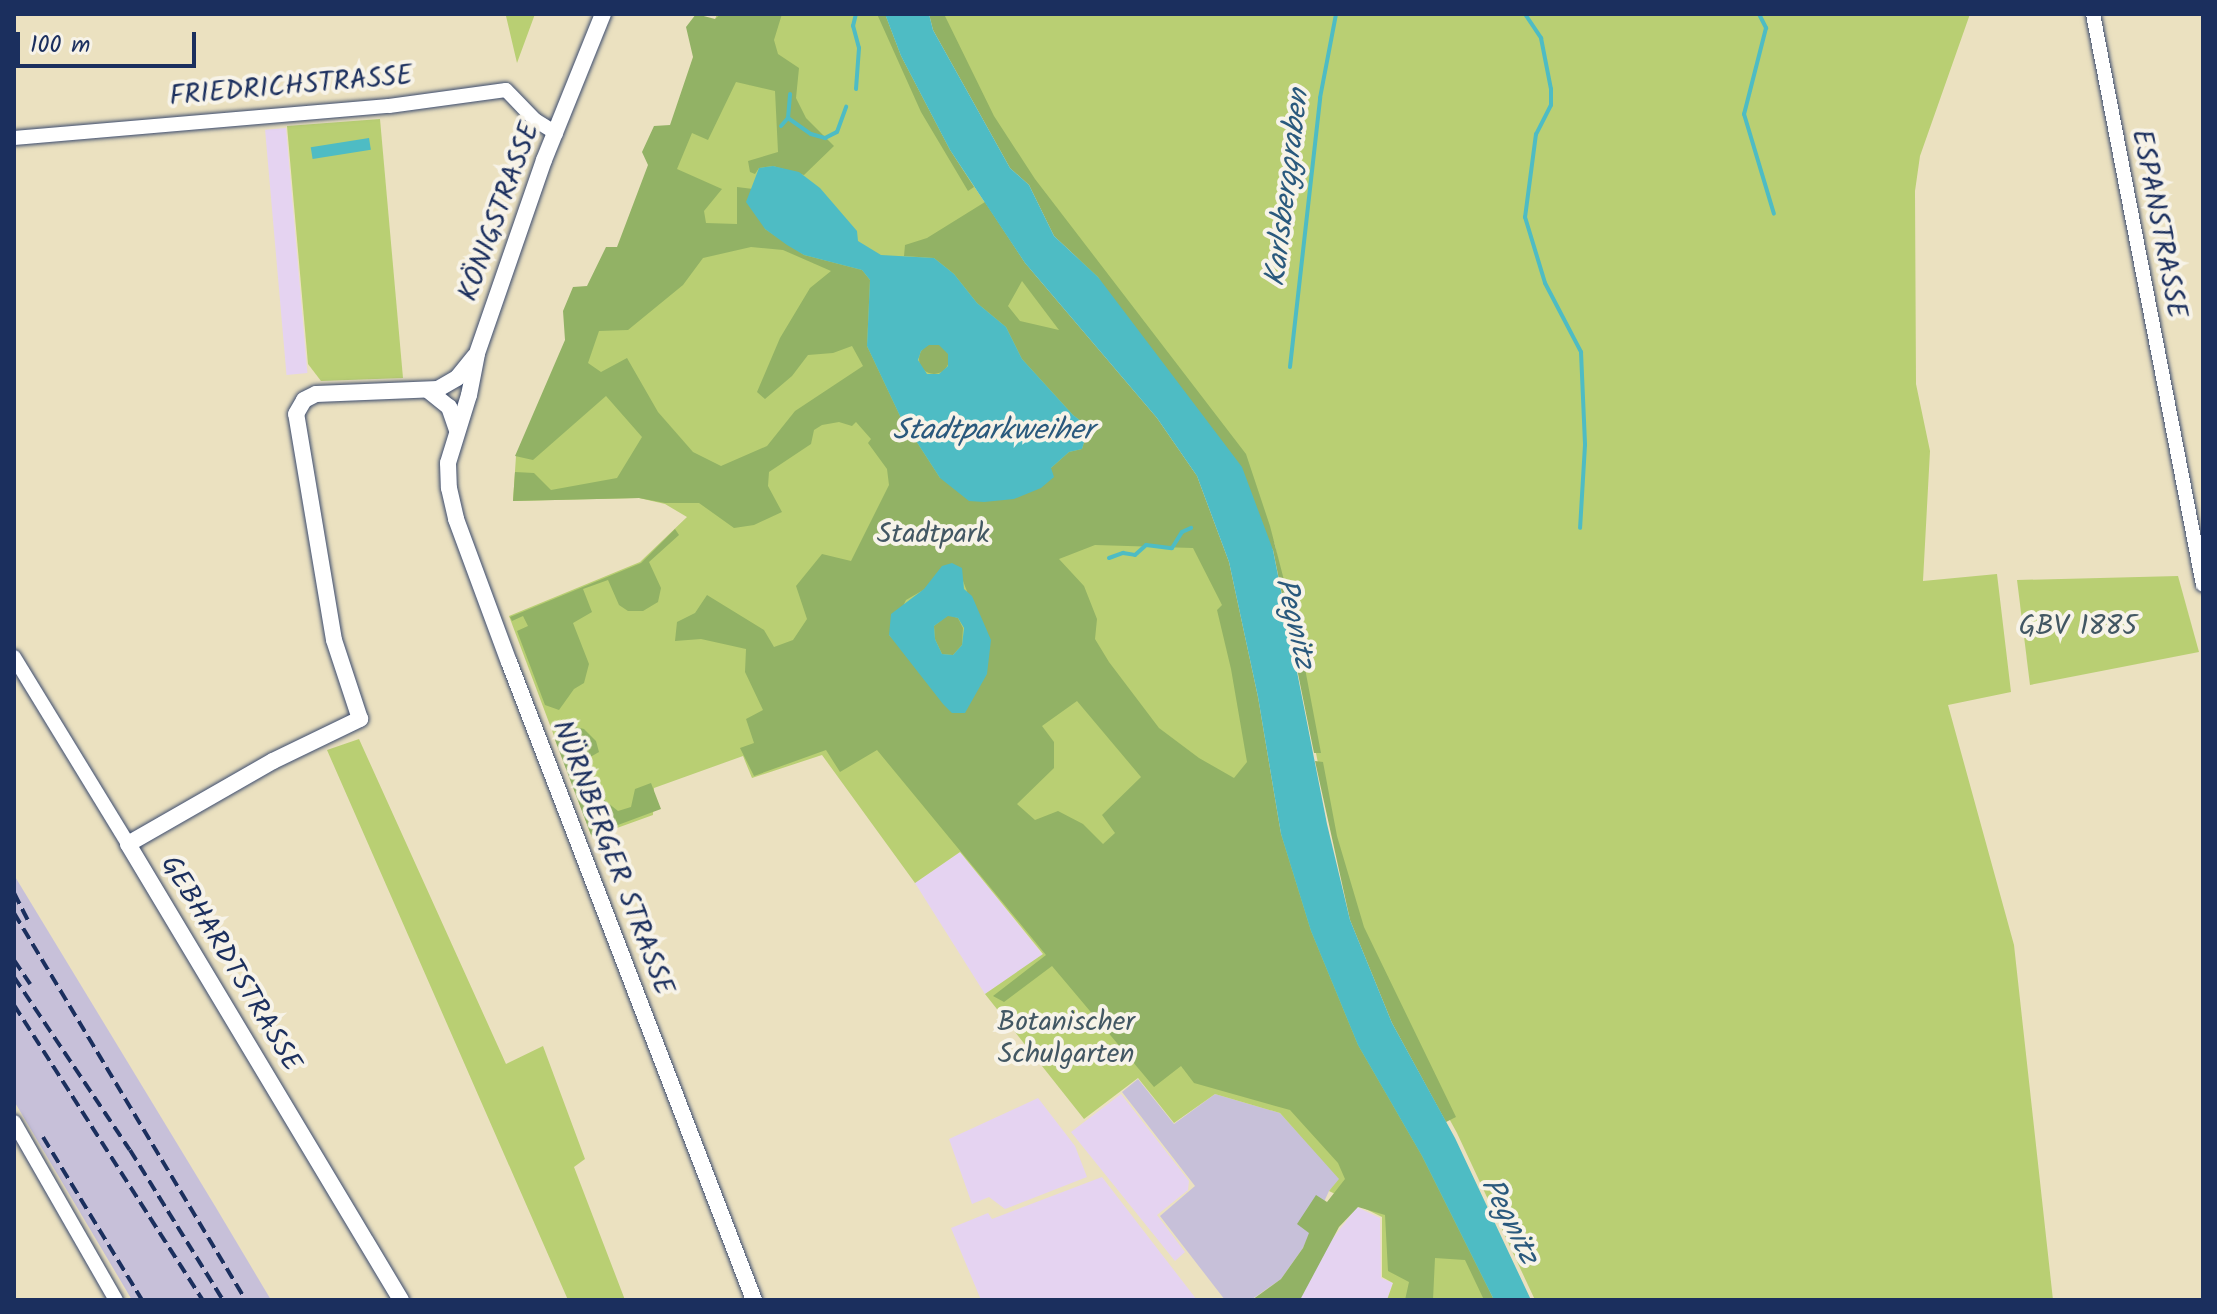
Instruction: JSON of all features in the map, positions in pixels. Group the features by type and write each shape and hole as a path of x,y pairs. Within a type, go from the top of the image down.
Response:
{"main road":[{"name":"KÖNIGSTRASSE","path":"457,430 469,395 477,354 556,133 603,14"},
{"path":"128,844 273,761 360,719 332,631 295,424 305,401 429,391 450,383 477,354"},
{"path":"429,391 449,407 457,430"},
{"name":"NÜRNBERGER STRASSE","path":"457,430 448,463 456,519 754,1300"},
{"name":"GEBHARDTSTRASSE","path":"128,844 401,1300"}],"street":[{"name":"ESPANSTRASSE","path":"2093,14 2203,585"},
{"name":"FRIEDRICHSTRASSE","path":"14,138 389,106 506,90 535,120 556,133"},
{"name":"GEBHARDTSTRASSE","path":"14,657 128,844"},
{"path":"14,1122 116,1300"}],"shaded area":[{"path":"286,128 307,373 287,375 265,130"},
{"path":"960,852 1043,955 985,994 915,883"},
{"path":"14,875 271,1300 132,1300 14,1101"},
{"path":"1138,1079 1174,1124 1215,1094 1280,1113 1340,1179 1329,1191 1303,1248 1281,1279 1251,1300 1225,1300 1160,1216 1195,1186 1122,1092"},
{"path":"1121,1094 1189,1181 1188,1190 1157,1215 1185,1252 1175,1261 1071,1132"},
{"path":"1038,1098 1075,1146 1087,1177 1005,1209 989,1197 972,1204 949,1139"},
{"path":"1102,1177 1197,1300 981,1300 951,1228 988,1213 992,1219"},
{"path":"1357,1207 1380,1218 1381,1278 1393,1283 1387,1300 1285,1300"}],"green space":[{"path":"501,14 535,14 517,63 506,16"},
{"path":"696,14 715,19 721,14 782,14 774,40 778,54 799,68 796,98 806,118 834,146 804,175 773,166 759,168 755,174 750,172 748,161 778,152 775,91 736,82 708,140 692,133 677,169 722,189 704,211 706,223 737,224 737,187 753,189 765,229 804,255 862,270 870,280 867,346 900,416 940,478 1051,468 1069,452 1082,449 1089,427 1073,415 1022,359 1006,327 977,303 954,274 934,258 904,256 905,245 927,238 985,202 1025,263 1157,418 1197,476 1229,562 1258,697 1281,834 1311,931 1358,1045 1422,1156 1494,1300 1484,1300 1465,1260 1435,1258 1433,1300 1405,1300 1409,1282 1388,1271 1385,1215 1358,1207 1339,1227 1300,1300 1252,1300 1281,1279 1303,1248 1309,1233 1297,1224 1316,1195 1327,1202 1345,1179 1338,1163 1290,1110 1194,1083 1181,1066 1154,1087 1052,966 1004,1002 993,996 1046,955 877,750 840,772 826,750 754,776 740,748 754,743 746,719 763,710 745,672 746,649 701,639 675,641 677,622 695,613 707,595 764,630 774,647 793,640 807,619 796,586 822,554 851,561 889,485 887,469 868,443 871,439 856,422 852,426 839,422 822,425 814,430 811,444 769,472 768,486 782,512 754,525 734,528 699,503 665,503 639,498 513,501 515,472 534,473 551,490 617,478 642,437 606,396 533,460 515,456 565,340 563,311 573,287 587,286 606,247 617,247 648,165 642,152 654,126 670,125 693,57 686,27","holes":["751,247 783,250 831,271 810,288 780,338 757,392 765,399 792,376 808,355 833,353 852,346 863,366 795,411 767,446 721,466 693,452 658,412 627,358 601,372 588,363 599,331 628,330 683,285 703,258","1022,281 1059,330 1020,321 1008,306","1095,545 1193,548 1222,605 1217,610 1247,762 1234,778 1199,758 1159,728 1095,639 1097,619 1084,586 1059,559","963,581 968,594 965,713 889,635 906,600 925,589","1077,701 1141,777 1102,815 1115,833 1103,844 1083,824 1058,811 1035,820 1017,804 1054,768 1054,742 1042,726"]},
{"name":"Stadtpark","path":"717,14 885,14 901,56 950,150 1025,263 1197,476 1281,834 1494,1300 1387,1300 1393,1283 1382,1277 1382,1217 1329,1191 1339,1179 1280,1113 1215,1094 1174,1123 1138,1078 1084,1119 985,994 1043,954 960,852 915,883 822,755 752,778 743,756 654,788 653,815 592,837 509,616 640,562 687,517 665,504 639,498 513,501 516,456 658,173"},
{"path":"877,14 885,14 901,56 950,150 974,187 968,191 921,112"},
{"path":"929,14 944,14 994,116 1035,179 1246,454 1270,526 1300,642 1321,753 1314,753 1273,550 1098,277 1054,236 1029,185 1010,168 933,30"},
{"path":"933,14 1970,14 1920,156 1915,191 1916,384 1930,451 1923,581 1997,574 2011,692 1948,705 2014,945 2053,1300 1535,1300 1457,1133 1394,1018 1352,916 1329,819 1275,545 1244,462 1056,231"},
{"path":"380,119 403,378 321,381 308,364 287,126"},
{"path":"934,344 944,349 949,359 944,369 934,374 924,369 919,359 924,349"},
{"path":"675,529 679,535 649,562 661,588 658,602 643,611 628,611 619,605 608,580 583,589 592,612 573,623 589,664 584,683 574,689 559,710 545,705 517,631 528,626 523,616 512,621 510,617 641,563"},
{"name":"GBV 1885","path":"2178,576 2199,652 2030,685 2017,580"},
{"path":"948,615 958,618 963,628 962,645 953,655 942,654 935,639 934,626"},
{"path":"564,724 584,729 596,741 599,752 585,760 598,795 618,811 631,807 635,789 651,783 661,809 591,835 555,740"},
{"path":"359,739 506,1064 543,1046 585,1159 574,1167 625,1300 568,1300 327,750"},
{"path":"1315,761 1323,762 1337,836 1364,927 1456,1117 1446,1122 1392,1023 1350,920"}],"water":[{"path":"885,14 929,14 933,30 1010,168 1029,185 1054,236 1098,277 1242,467 1273,550 1327,824 1350,920 1392,1023 1455,1138 1531,1300 1494,1300 1422,1156 1358,1045 1311,931 1281,834 1258,697 1229,562 1197,476 1157,418 1025,263 950,150 901,56"},
{"path":"369,138 371,150 313,159 311,147"},
{"name":"Stadtparkweiher","path":"773,166 799,172 820,188 857,231 858,241 881,255 934,258 954,274 977,303 1006,327 1022,359 1073,415 1089,427 1082,449 1069,452 1051,468 1054,477 1041,488 1014,499 969,501 940,478 900,416 867,346 870,280 862,270 804,255 765,229 746,202 759,168","holes":["929,345 939,345 948,354 948,366 939,374 927,374 918,360 921,351"]},
{"path":"952,563 962,568 964,589 972,596 991,640 987,674 965,713 952,713 943,704 889,635 891,614 924,589 942,566","holes":["948,616 958,618 964,628 962,645 953,655 942,654 935,639 934,626"]}],"waterway":[{"path":"856,14 853,26 859,48 856,89"},
{"name":"Karlsberggraben","path":"1290,367 1320,98 1336,14"},
{"path":"1525,14 1541,38 1551,89 1551,105 1536,134 1525,217 1545,283 1581,352 1585,445 1580,528"},
{"path":"1759,14 1766,28 1744,114 1774,214"},
{"path":"788,118 790,94"},
{"path":"781,126 788,118 811,134 825,138 837,132 846,107"},
{"path":"1109,558 1123,553 1135,555 1146,545 1172,548 1182,532 1191,528"}],"railway":[{"path":"14,893 28,920"},
{"path":"14,913 246,1300"},
{"path":"14,960 30,984"},
{"path":"14,977 130,1150 223,1300"},
{"path":"14,1005 203,1300"},
{"path":"43,1137 142,1300"}],"water label":[{"name":"Pegnitz","path":"1294,623"},
{"name":"Pegnitz","path":"1509,1221"}],"park label":[{"name":"Botanischer Schulgarten","path":"1066,1039"}]}
